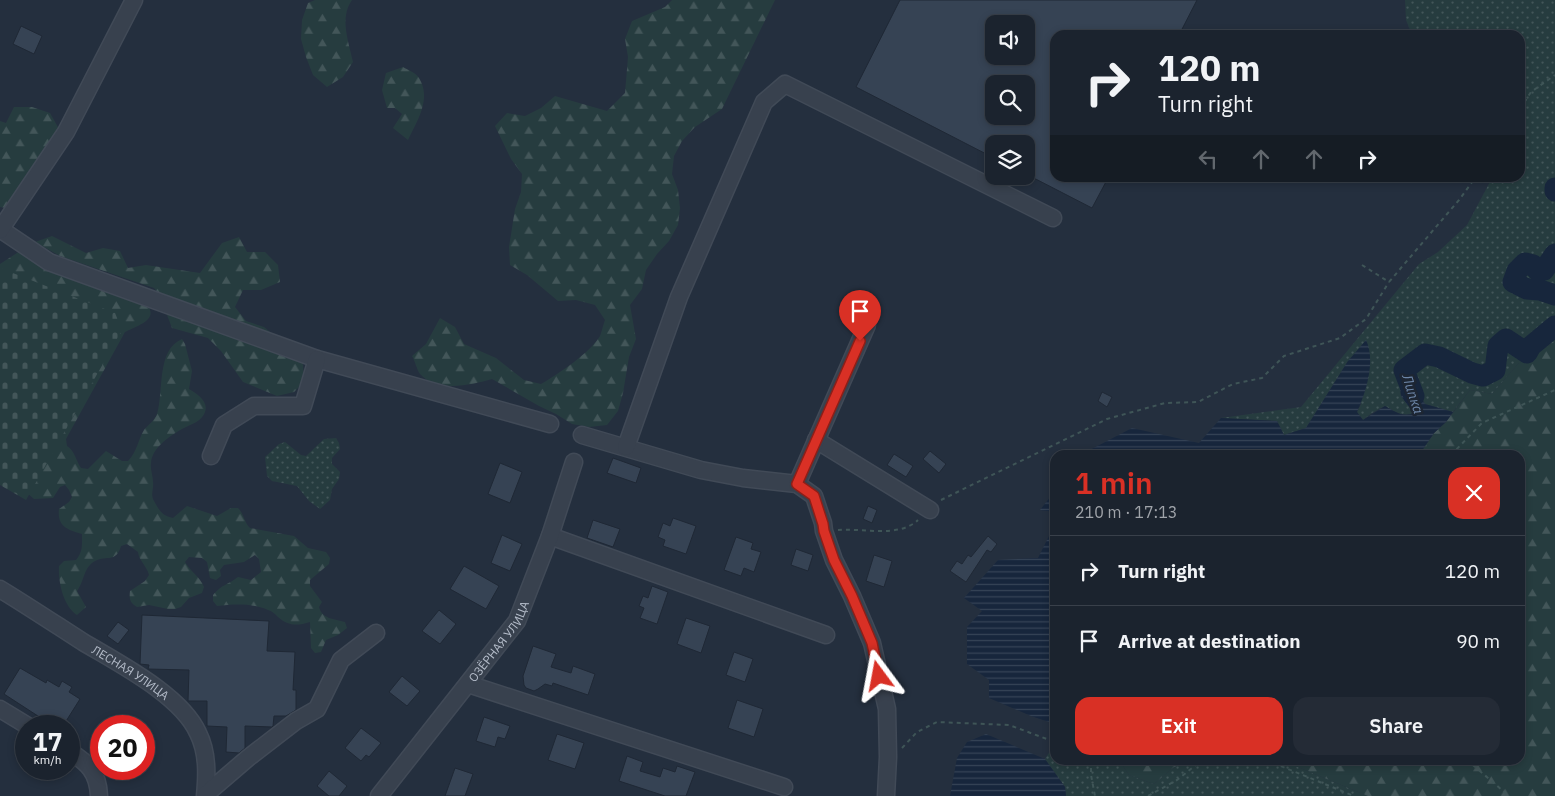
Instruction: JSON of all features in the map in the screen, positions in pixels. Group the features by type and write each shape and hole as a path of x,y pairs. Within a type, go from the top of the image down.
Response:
{"street":[{"path":"134,0 66,132 0,229 49,262 317,359 550,424"},
{"path":"626,447 679,297 764,102 785,84 1053,218"},
{"path":"797,484 867,325"},
{"path":"211,456 224,425 254,406 303,406 317,359"},
{"path":"582,435 701,470 743,478 797,484 814,496 834,560 872,643 887,709 886,796"},
{"path":"816,440 930,510"},
{"name":"ОЗЁРНАЯ УЛИЦА","path":"379,796 517,622 550,536 574,462"},
{"path":"550,536 826,635"},
{"name":"ЛЕСНАЯ УЛИЦА","path":"0,589 141,678 168,697 186,714 198,732 205,752 207,773 206,795"},
{"path":"206,795 248,758 296,721 317,710 341,660 376,633"},
{"path":"468,684 784,787"},
{"path":"0,709 15,718"},
{"path":"80,758 90,768 99,782 99,796"}],"path":[{"path":"1525,101 1531,92 1555,75"},
{"path":"824,531 855,529 892,531 915,523 943,498 1107,419 1165,403 1198,402 1233,384 1262,378 1284,356 1340,338 1366,319 1390,282 1472,182"},
{"path":"1362,265 1390,282"},
{"path":"1456,450 1482,422 1555,390"},
{"path":"888,750 901,748 917,732 937,722 1009,726 1050,740"},
{"path":"1091,765 1094,796"},
{"path":"1148,796 1177,780 1196,765"},
{"path":"1278,765 1354,796"},
{"path":"1473,765 1509,796"}],"green space":[{"path":"315,0 352,0 346,14 346,30 353,62 343,77 327,87 313,75 301,39 302,20 308,3"},
{"path":"672,0 775,0 722,109 695,127 682,141 674,156 672,174 678,190 680,208 678,225 669,241 646,270 642,289 630,305 636,339 629,357 618,411 607,425 589,427 572,424 492,379 454,386 435,384 427,380 420,374 412,356 426,344 440,318 455,327 464,344 496,358 524,380 541,384 582,356 600,336 605,320 595,305 576,300 558,301 527,275 510,265 509,247 515,209 521,192 522,174 511,159 495,126 507,113 525,116 541,108 555,96 607,111 625,93 628,57 625,39 632,21 665,7"},
{"path":"1405,0 1555,0 1555,342 1518,364 1492,394 1470,390 1453,412 1425,404 1404,370 1398,368 1401,396 1414,413 1406,415 1395,412 1385,406 1363,420 1357,412 1361,404 1348,361 1306,428 1284,435 1277,421 1221,418 1301,407 1419,264 1438,252 1467,225 1490,182 1525,182 1525,30 1410,30 1406,20"},
{"path":"403,67 418,76 423,86 424,94 422,110 408,140 393,128 402,114 395,108 387,108 382,90 386,73"},
{"path":"14,107 32,107 50,113 59,129 6,208 0,207 0,121 6,123"},
{"path":"52,236 86,253 103,248 120,251 128,268 146,265 200,273 222,243 239,237 247,252 265,252 278,265 280,282 261,290 243,290 235,307 246,321 264,327 292,350 303,364 304,382 294,392 277,396 243,382 221,351 208,338 172,328 159,294 154,288 60,256 35,242"},
{"path":"20,251 59,275 145,303 151,313 146,321 125,332 66,439 67,446 74,453 81,468 88,469 106,451 122,461 128,461 144,430 157,414 162,372 168,352 174,344 182,339 192,371 189,389 204,401 206,408 204,415 199,420 168,438 158,447 152,457 153,498 161,512 173,518 187,506 217,516 231,508 238,508 250,528 294,536 308,548 326,552 330,558 329,564 310,580 310,586 322,602 319,607 323,614 329,618 345,622 347,628 338,635 326,640 321,652 315,653 311,648 310,622 297,625 289,624 271,611 256,606 217,606 213,601 213,595 216,591 238,577 251,580 261,572 259,559 255,555 244,562 224,565 220,570 221,576 216,580 210,578 207,562 202,558 189,557 185,562 202,583 204,587 202,593 189,598 181,607 175,609 149,605 137,607 130,600 130,591 145,581 149,575 138,552 127,544 121,546 114,557 99,559 88,567 77,591 86,607 77,615 68,606 62,593 59,566 64,561 76,560 81,551 82,542 82,534 68,529 60,520 59,509 69,502 72,497 69,490 65,485 60,487 53,498 34,499 25,491 0,479 0,264"},
{"path":"0,268 115,313 122,330 26,500 0,485"},
{"path":"1555,342 1555,796 1368,796 1293,765 1525,765 1525,450 1422,450 1470,390 1492,394 1518,364"},
{"path":"336,438 340,449 332,458 332,464 340,472 339,479 332,489 330,500 320,509 309,501 297,486 272,481 267,476 265,457 279,444 285,442 301,455 306,456 324,439"},
{"path":"1050,751 1050,765 1122,765 1129,775 1154,784 1174,767 1180,765 1293,765 1368,796 1066,796 1065,787 1045,759"},
{"path":"1122,765 1180,765 1174,767 1154,784 1129,775"}],"water":[{"path":"1366,340 1370,357 1369,376 1357,412 1363,420 1385,406 1395,412 1406,415 1414,413 1401,396 1398,368 1404,370 1425,404 1453,412 1446,422 1434,433 1422,450 1090,450 1132,428 1199,443 1221,418 1277,421 1284,435 1306,428 1348,361"},
{"path":"1050,497 1050,511 1040,510"},
{"path":"1050,534 1050,722 989,698 989,680 967,664 967,627 982,611 964,598 998,560 1038,558"},
{"path":"986,734 1045,759 1065,787 1066,796 950,796 957,758 967,742"}],"building":[{"path":"900,0 1197,0 1182,30 1050,30 1050,182 1106,182 1092,208 1035,179 1035,135 985,135 985,153 856,87"},
{"path":"21,26 42,36 34,54 13,44"},
{"path":"1102,392 1112,397 1107,407 1098,401"},
{"path":"930,451 946,464 939,473 923,459"},
{"path":"894,454 913,466 906,477 887,465"},
{"path":"613,458 641,468 636,483 607,473"},
{"path":"500,463 522,472 510,503 488,494"},
{"path":"868,506 877,510 872,523 863,519"},
{"path":"673,518 696,526 686,554 663,546 665,540 658,537 663,523 670,526"},
{"path":"593,520 620,529 613,547 587,538"},
{"path":"502,535 522,544 510,571 491,563"},
{"path":"988,536 997,544 991,552 987,550 966,582 950,571 957,561 962,564 968,555 971,557"},
{"path":"736,537 753,543 751,549 761,552 754,572 744,568 741,576 724,570"},
{"path":"796,549 813,555 808,571 791,565"},
{"path":"874,555 892,561 884,587 866,581"},
{"path":"464,566 499,586 486,609 450,589"},
{"path":"652,586 668,592 657,624 640,618 644,608 639,606 643,596 648,598"},
{"path":"439,610 456,624 440,644 422,631"},
{"path":"142,615 269,621 267,651 295,652 293,690 296,690 296,710 286,716 274,716 272,727 245,726 245,748 239,753 226,752 227,727 207,726 207,701 188,701 189,670 148,669 149,665 140,664"},
{"path":"686,618 710,626 701,653 677,644"},
{"path":"118,622 129,630 118,644 107,636"},
{"path":"533,646 556,654 551,667 571,673 573,666 595,674 588,695 553,683 552,686 545,684 534,691 526,688 523,676"},
{"path":"734,652 753,659 745,682 726,675"},
{"path":"20,668 46,683 47,680 59,687 62,681 72,687 69,692 80,699 70,715 36,715 4,694"},
{"path":"402,676 420,691 407,706 389,692"},
{"path":"737,700 763,709 754,737 728,728"},
{"path":"484,717 510,726 505,739 498,737 495,747 476,741"},
{"path":"361,728 381,743 369,757 366,755 361,761 345,748"},
{"path":"557,734 584,743 575,769 548,760"},
{"path":"627,756 643,762 640,771 660,777 663,768 675,772 677,766 695,772 686,796 665,796 619,781"},
{"path":"455,768 473,774 465,796 445,796"},
{"path":"329,771 347,786 339,796 329,796 317,786"}],"waterway":[{"name":"Липка","path":"1555,254 1544,270 1537,270 1533,265 1525,263 1517,271 1513,282 1527,289 1540,290 1555,295"},
{"name":"Липка","path":"1414,396 1404,370 1425,354 1439,357 1472,373 1483,376 1495,370 1498,346 1506,339 1527,353 1531,346 1555,326"}],"route":[{"path":"860,341 797,484 814,496 834,560 872,643 879,676"}]}
